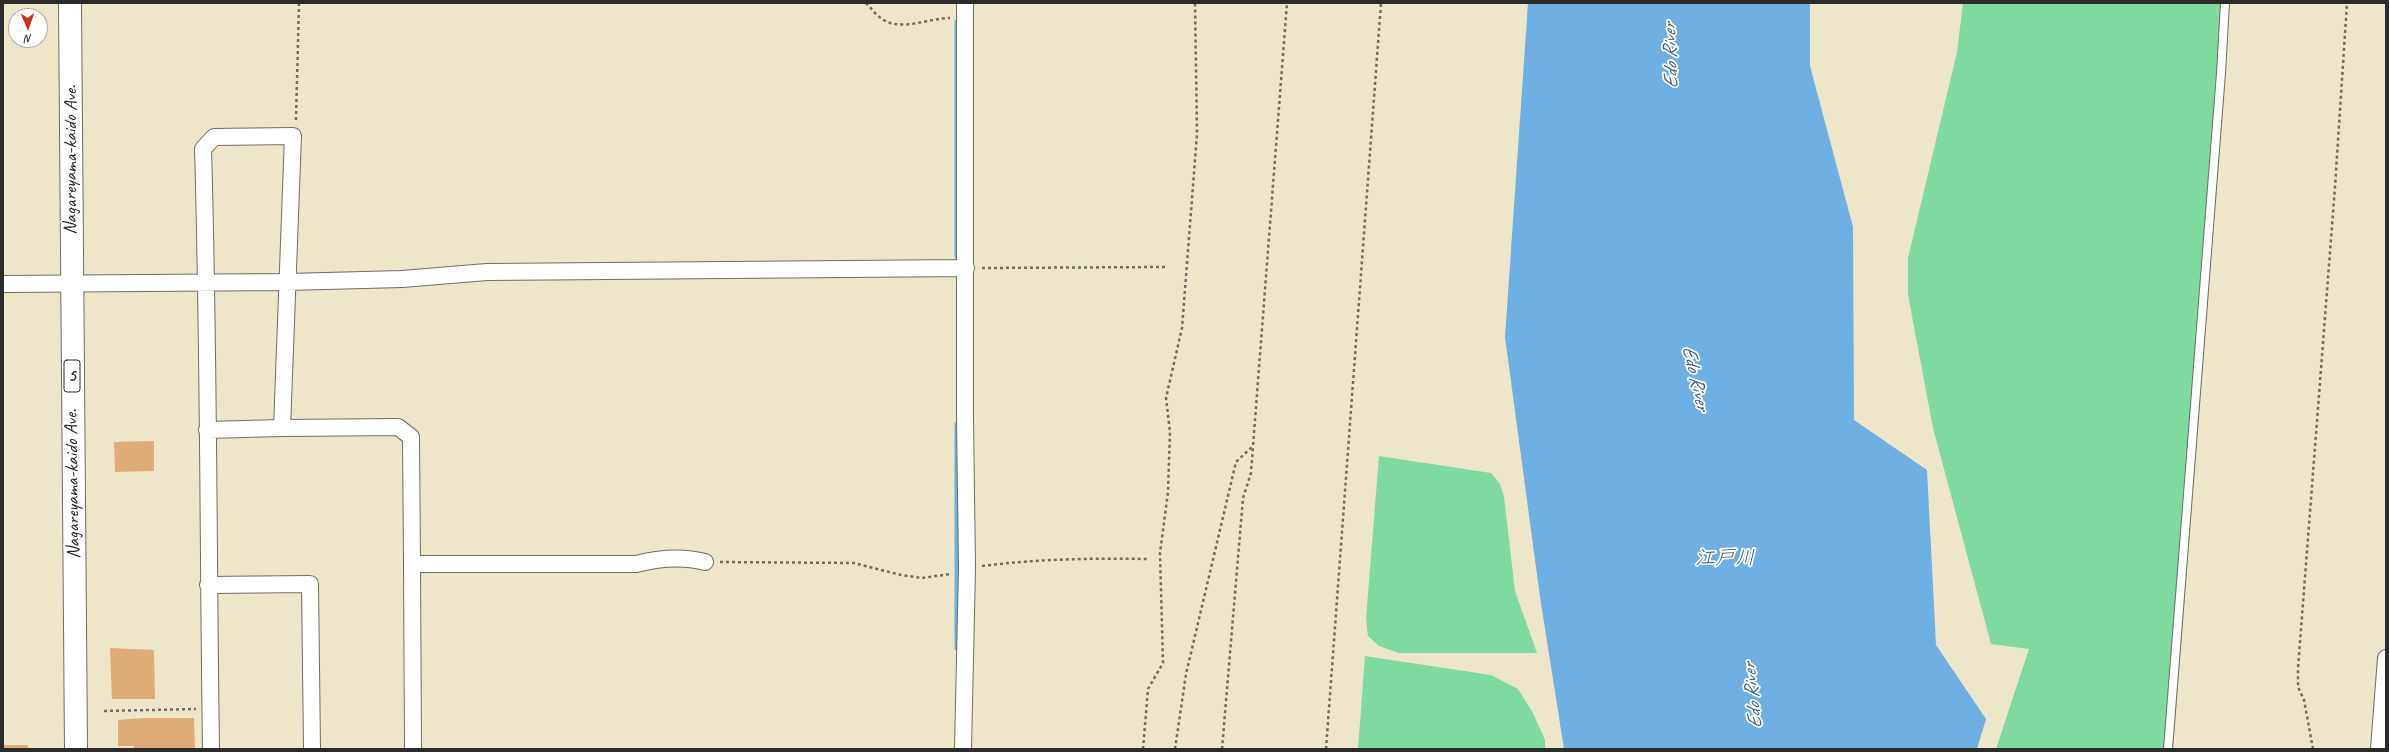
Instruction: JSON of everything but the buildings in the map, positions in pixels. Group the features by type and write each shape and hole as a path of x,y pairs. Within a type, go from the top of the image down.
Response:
{"main road":[{"name":"Nagareyama-kaido Ave.","path":"70,3 71,284 76,749"}],"street":[{"path":"963,749 967,568 958,268 965,10"},
{"path":"211,749 208,585 207,284 203,149 214,137 292,136 282,428"},
{"path":"3,284 207,284 402,279 487,272 958,268"},
{"path":"207,430 398,427 411,437 413,749"},
{"path":"412,564 636,564 658,559 691,558 705,562"},
{"path":"208,585 310,584 312,749"},
{"path":"2379,749 2386,658"}],"lane":[{"path":"2168,749 2225,3"}],"path":[{"path":"292,136 296,129 299,3"},
{"path":"866,3 881,19 893,24 914,24 965,10"},
{"path":"1142,749 1148,688 1163,663 1160,553 1168,492 1170,432 1166,398 1182,328 1197,134 1195,3"},
{"path":"1222,749 1243,498 1251,473 1286,3"},
{"path":"1326,749 1381,3"},
{"path":"2313,749 2304,700 2298,687 2298,668 2336,180 2347,3"},
{"path":"958,268 1167,267"},
{"path":"1175,749 1186,674 1236,462 1253,446"},
{"path":"705,562 854,563 901,575 922,578 942,576 967,568 1025,560 1081,558 1148,559"},
{"path":"104,711 210,709"}],"green space":[{"path":"1963,3 2228,3 2221,131 2173,749 1996,749 2029,649 1991,644 1933,428 1908,295 1908,258 1957,52"},
{"path":"1379,456 1491,473 1500,484 1504,497 1515,591 1537,653 1399,653 1379,646 1368,636 1366,619"},
{"path":"1365,656 1491,675 1518,689 1533,713 1545,740 1545,749 1358,749"}],"water":[{"name":"江戸川","path":"1528,3 1810,3 1810,66 1853,227 1854,420 1927,470 1936,645 1986,719 1977,749 1564,749 1540,597 1505,337"}],"waterway":[{"path":"957,22 957,256"},
{"path":"957,424 957,648"}],"water label":[{"name":"Edo River","path":"1671,56"},
{"name":"Edo River","path":"1695,378"},
{"name":"Edo River","path":"1753,696"}]}
